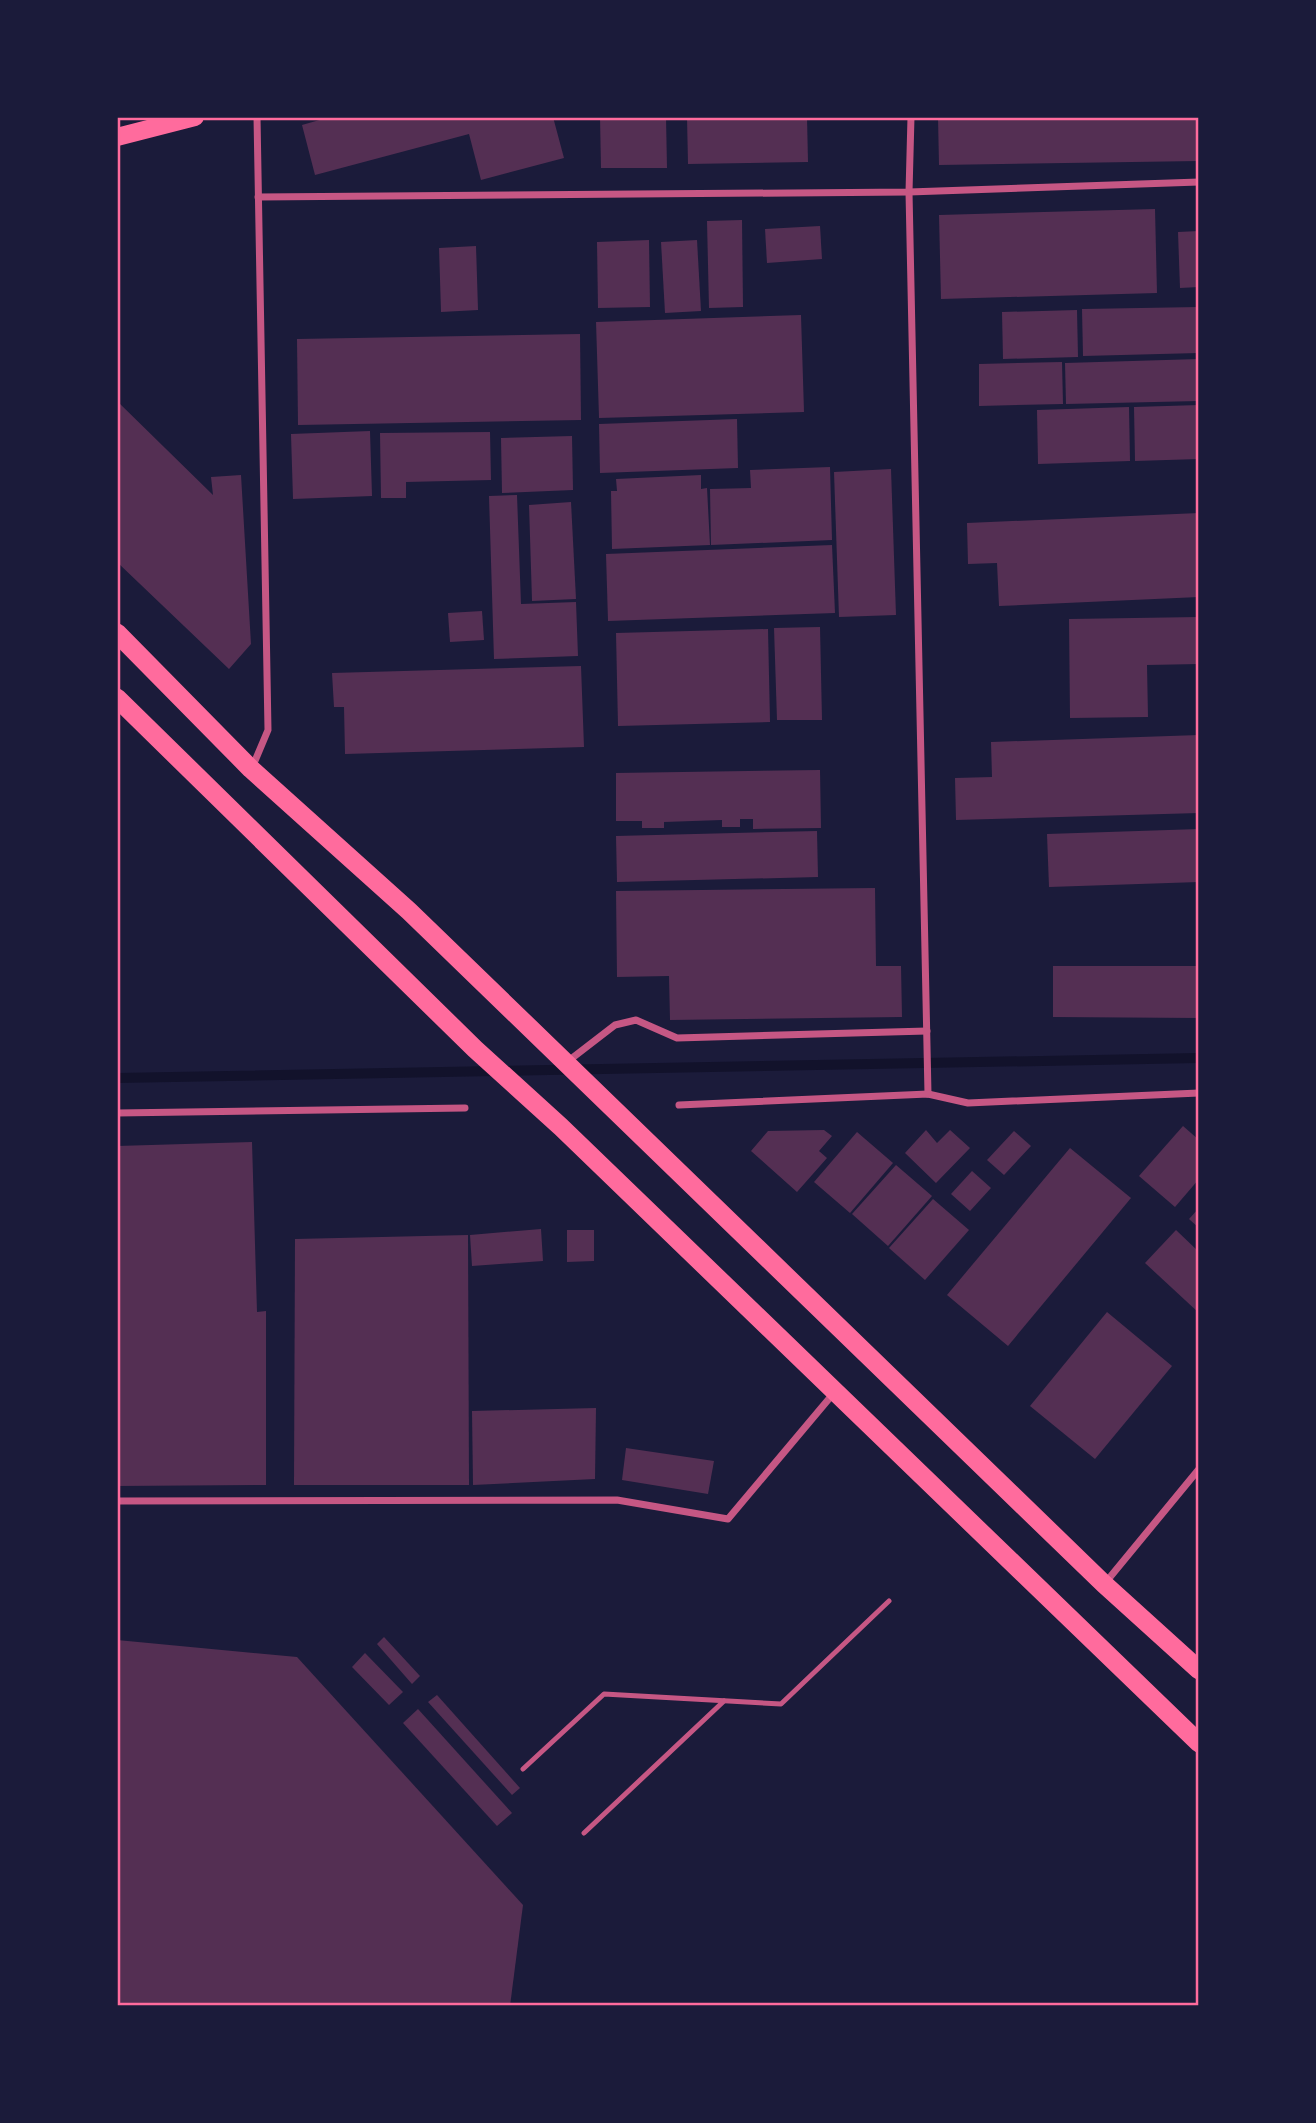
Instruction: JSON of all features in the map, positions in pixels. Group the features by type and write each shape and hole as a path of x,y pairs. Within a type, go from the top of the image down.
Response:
{"highway":[{"path":"117,633 251,769 408,911 1104,1584 1199,1670"},
{"path":"117,698 475,1049 561,1127 1199,1743"}],"main road":[{"path":"117,137 195,117"}],"street":[{"path":"251,769 268,730 257,117"},
{"path":"911,117 909,192 928,1094"},
{"path":"258,197 909,192 1199,182"},
{"path":"570,1066 615,1025 636,1020 677,1038 927,1031"},
{"path":"679,1105 928,1094 968,1104 1199,1093"},
{"path":"117,1113 465,1108"},
{"path":"117,1500 617,1500 728,1519 836,1391"},
{"path":"1104,1584 1199,1469"}],"lane":[{"path":"523,1769 604,1694 781,1704 889,1601"},
{"path":"584,1833 724,1701"}],"building":[{"path":"330,117 553,117 564,158 481,180 469,134 315,175 302,125"},
{"path":"600,117 666,117 667,168 601,168"},
{"path":"687,117 807,117 808,162 688,164"},
{"path":"938,117 1199,117 1199,161 939,165"},
{"path":"1155,209 1157,293 941,299 939,215"},
{"path":"742,220 743,307 709,308 707,221"},
{"path":"820,226 822,259 767,263 765,229"},
{"path":"1199,231 1199,287 1180,288 1178,232"},
{"path":"649,240 650,307 598,308 597,242"},
{"path":"697,240 701,311 665,313 661,242"},
{"path":"476,246 478,310 441,312 439,248"},
{"path":"1199,307 1199,353 1083,356 1082,309"},
{"path":"1077,310 1078,357 1003,359 1002,312"},
{"path":"801,315 804,412 599,418 596,322"},
{"path":"580,334 581,420 298,425 297,339"},
{"path":"1199,359 1199,401 1066,404 1065,363"},
{"path":"1062,362 1063,404 979,406 979,364"},
{"path":"117,401 213,495 211,477 241,475 251,644 229,669 117,562"},
{"path":"1199,405 1199,459 1135,461 1134,407"},
{"path":"1129,407 1130,461 1038,464 1037,410"},
{"path":"737,419 738,468 600,473 599,424"},
{"path":"370,431 372,496 293,499 291,434"},
{"path":"490,432 491,480 406,482 406,498 381,498 380,433"},
{"path":"572,436 573,490 502,493 501,438"},
{"path":"830,467 832,540 711,545 710,489 751,488 750,470"},
{"path":"891,469 896,615 839,617 834,472"},
{"path":"701,475 701,489 707,488 710,545 612,549 611,491 617,491 616,479"},
{"path":"517,495 521,604 576,602 578,656 494,659 489,496"},
{"path":"571,502 576,599 532,601 529,505"},
{"path":"1199,513 1199,597 999,606 997,563 968,564 967,523"},
{"path":"832,545 835,613 608,621 606,554"},
{"path":"482,611 484,640 450,642 448,613"},
{"path":"1199,617 1199,664 1147,665 1148,717 1070,718 1069,619"},
{"path":"820,627 822,720 777,720 774,628"},
{"path":"768,629 770,722 618,726 616,633"},
{"path":"581,666 584,747 345,754 344,707 334,707 332,673"},
{"path":"1199,735 1199,813 956,820 955,778 992,777 991,742"},
{"path":"820,770 821,828 753,829 753,819 740,819 740,827 722,827 722,820 664,822 664,828 642,828 642,821 616,821 616,773"},
{"path":"1199,829 1199,882 1049,887 1047,834"},
{"path":"817,831 818,877 617,882 616,836"},
{"path":"875,888 876,966 901,966 902,1017 670,1020 669,976 617,977 616,891"},
{"path":"1053,966 1199,966 1199,1018 1053,1017"},
{"path":"1183,1126 1199,1140 1199,1179 1175,1207 1139,1176"},
{"path":"824,1130 832,1136 819,1151 827,1158 797,1192 751,1151 768,1131"},
{"path":"926,1130 937,1143 950,1130 970,1148 936,1183 905,1153"},
{"path":"1014,1131 1031,1146 1004,1175 987,1160"},
{"path":"857,1132 893,1163 850,1213 814,1182"},
{"path":"252,1142 257,1312 266,1311 266,1485 117,1486 117,1146"},
{"path":"1070,1148 1131,1198 1008,1346 947,1295"},
{"path":"896,1165 932,1196 888,1246 852,1214"},
{"path":"972,1171 991,1188 970,1211 951,1194"},
{"path":"933,1199 969,1230 925,1280 889,1248"},
{"path":"1199,1208 1199,1228 1189,1219"},
{"path":"541,1229 543,1261 472,1266 470,1235"},
{"path":"567,1230 594,1230 594,1261 567,1262"},
{"path":"1176,1230 1199,1252 1199,1313 1145,1263"},
{"path":"468,1235 469,1485 294,1485 295,1239"},
{"path":"1107,1312 1172,1366 1095,1459 1030,1406"},
{"path":"596,1408 595,1479 473,1485 472,1411"},
{"path":"626,1448 714,1461 708,1494 622,1480"},
{"path":"384,1637 420,1676 412,1684 377,1644"},
{"path":"117,1640 297,1657 523,1905 510,2006 117,2006"},
{"path":"365,1653 403,1692 389,1705 352,1667"},
{"path":"437,1695 520,1788 512,1795 428,1702"},
{"path":"418,1709 512,1813 497,1826 403,1723"}],"waterway":[{"path":"117,1078 1199,1058"}]}
